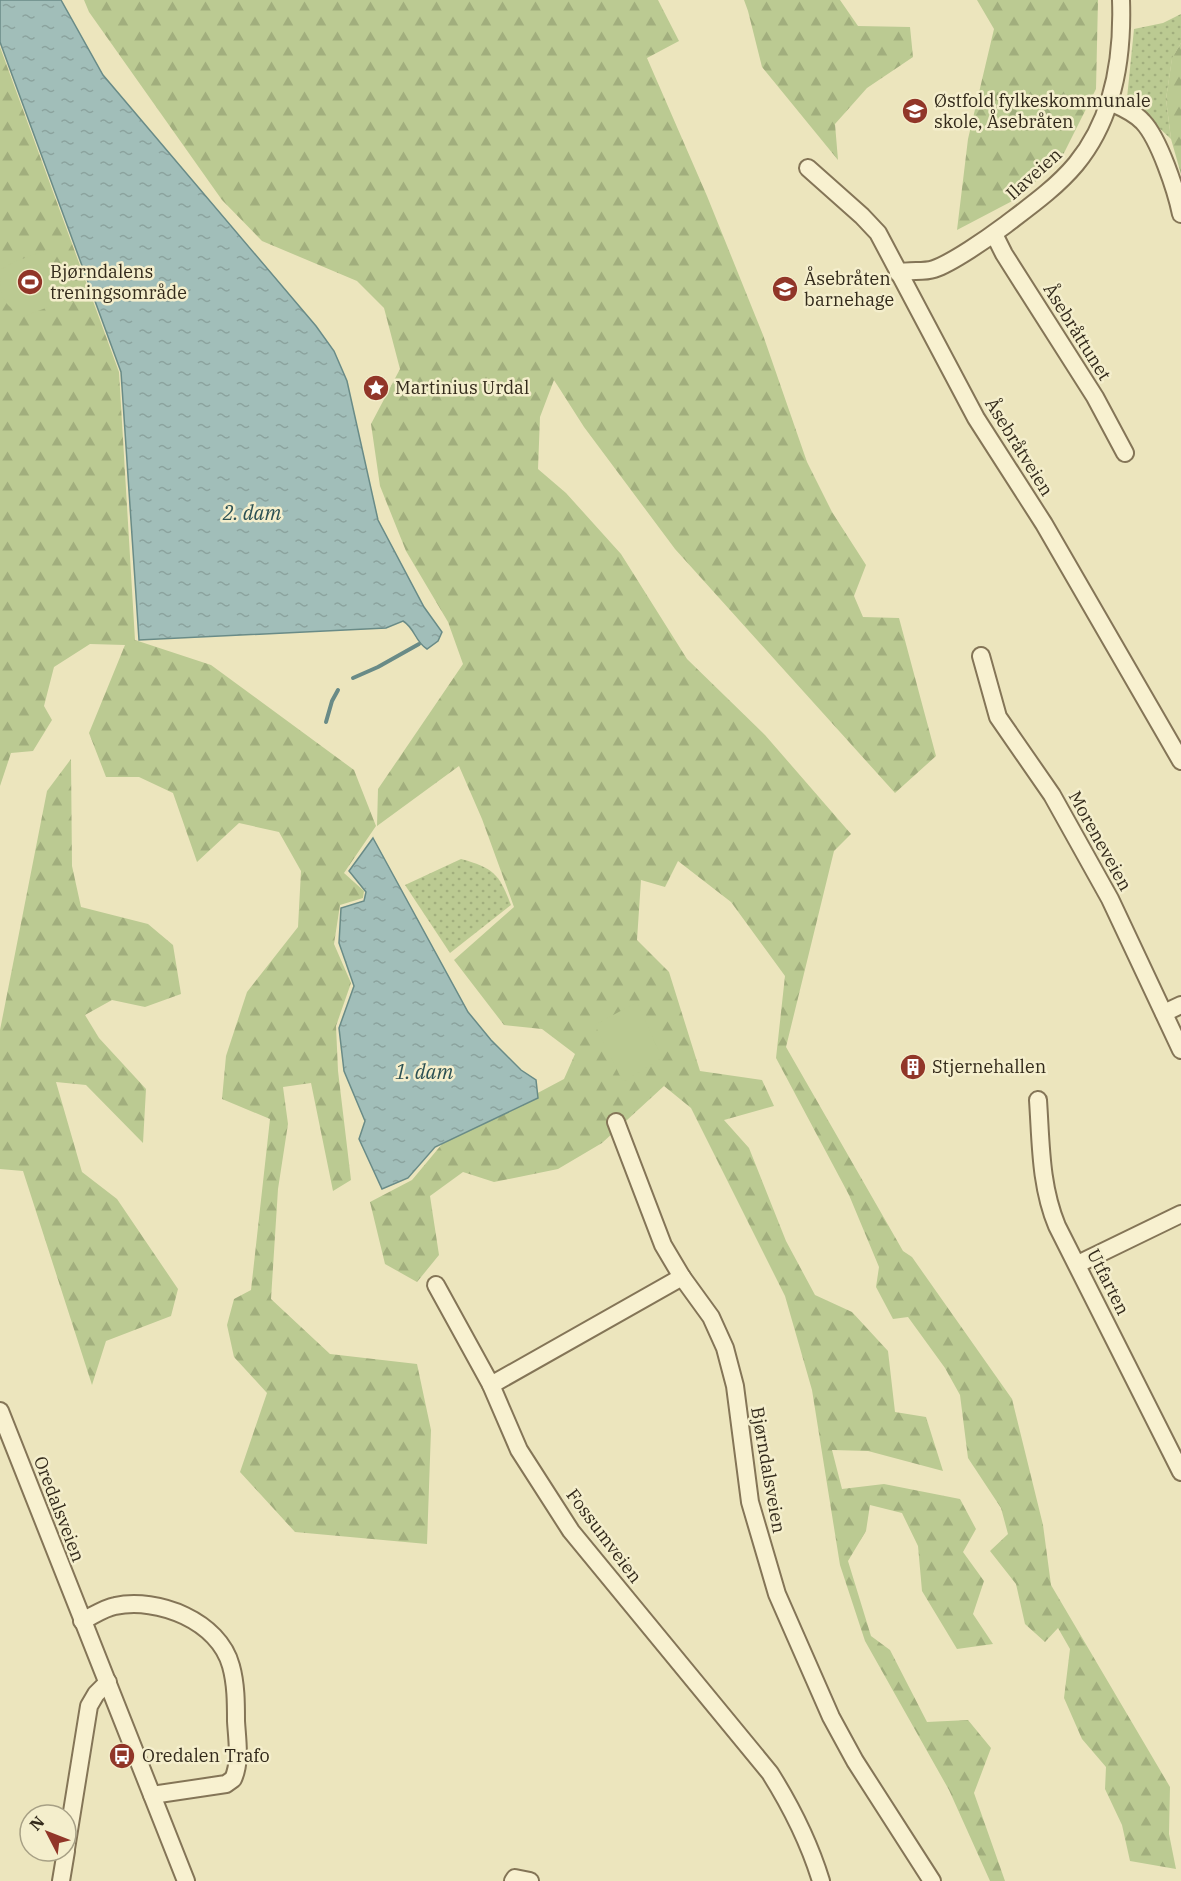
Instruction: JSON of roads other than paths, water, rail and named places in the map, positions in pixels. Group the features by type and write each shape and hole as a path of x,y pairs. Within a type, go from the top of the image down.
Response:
{"street":[{"name":"Ilaveien","path":"898,273 935,269 993,234 1042,197 1077,163 1097,131 1110,102 1122,29 1121,0"},
{"path":"1110,102 1126,109 1143,122 1165,163 1181,214"},
{"name":"Åsebråtveien","path":"808,168 878,233 976,418 1044,524 1181,761"},
{"name":"Åsebråttunet","path":"993,234 1095,397 1125,453"},
{"name":"Moreneveien","path":"981,656 998,717 1052,795 1105,890 1181,1050"},
{"path":"1164,1013 1181,1005"},
{"name":"Utfarten","path":"1038,1100 1042,1173 1048,1204 1181,1472"},
{"name":"Bjørndalsveien","path":"616,1122 654,1226 682,1277 711,1317 725,1348 735,1386 750,1502 777,1594 831,1717 855,1761 932,1881"},
{"path":"1078,1264 1181,1214"},
{"path":"491,1385 682,1277"},
{"name":"Fossumveien","path":"436,1285 491,1385 519,1450 571,1531 770,1773 792,1808 806,1838 821,1881"},
{"name":"Oredalsveien","path":"0,1411 186,1881"},
{"path":"82,1621 113,1606 133,1603 155,1606 190,1618 204,1628 225,1652 231,1665 235,1687 238,1763 233,1779 226,1784 152,1795"},
{"path":"74,1803 89,1706 96,1694 108,1682"},
{"path":"61,1881 64,1863"}],"water":[{"name":"2. dam","path":"0,0 61,0 103,75 316,326 334,351 347,381 378,520 424,607 442,632 438,641 427,649 403,621 386,628 139,640 121,372 0,42"},
{"name":"1. dam","path":"373,838 468,1012 491,1040 521,1070 536,1080 538,1098 435,1147 408,1178 382,1189 359,1139 365,1121 344,1071 339,1028 354,986 339,943 341,908 364,901 366,892 349,871"}],"waterway":[{"path":"353,678 419,644"},
{"path":"326,722 338,690"}],"place":[{"name":"Østfold fylkeskommunale skole, Åsebråten","path":"915,111"},
{"name":"Bjørndalens treningsområde","path":"30,282"},
{"name":"Åsebråten barnehage","path":"785,289"},
{"name":"Martinius Urdal","path":"376,388"},
{"name":"Stjernehallen","path":"913,1067"},
{"name":"Oredalen Trafo","path":"122,1756"}]}
